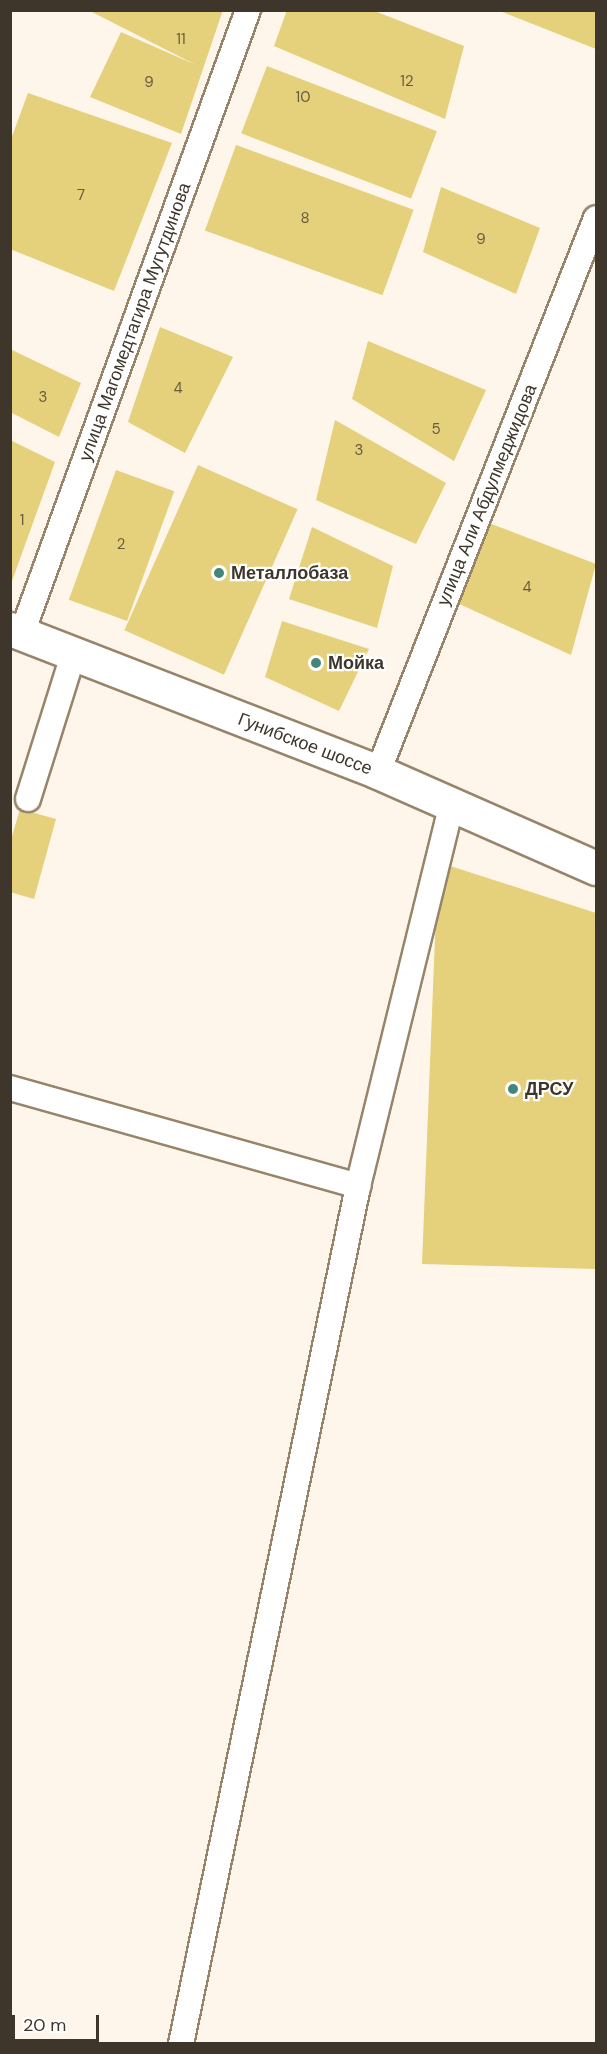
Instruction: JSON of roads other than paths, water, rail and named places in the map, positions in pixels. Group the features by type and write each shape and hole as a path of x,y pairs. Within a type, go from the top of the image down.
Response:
{"main road":[{"name":"Гунибское шоссе","path":"16,631 378,772 597,868"}],"street":[{"name":"улица Магомедтагира Мугутдинова","path":"16,631 248,10"},
{"name":"улица Али Абдулмеджидова","path":"378,772 597,218"},
{"path":"28,799 74,652"},
{"path":"181,2043 358,1186 452,804"},
{"path":"10,1088 358,1186"}],"place":[{"name":"Металлобаза","path":"219,573"},
{"name":"Мойка","path":"316,663"},
{"name":"ДРСУ","path":"513,1089"}]}
